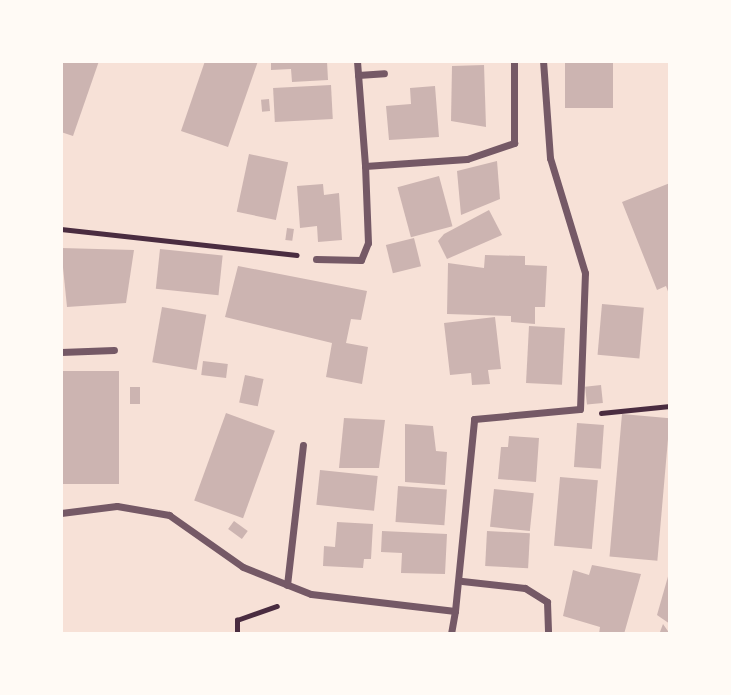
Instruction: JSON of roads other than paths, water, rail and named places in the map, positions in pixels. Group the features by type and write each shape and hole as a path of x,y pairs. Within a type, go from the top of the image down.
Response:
{"street":[{"path":"316,259 361,260 368,243 357,61"},
{"path":"365,166 467,159 514,143 514,61"},
{"path":"451,634 462,581 474,419 580,409 585,273 550,158 543,61"},
{"path":"358,75 384,73"},
{"path":"61,352 114,350"},
{"path":"287,585 303,445"},
{"path":"61,513 117,506 169,515 243,567 311,594 454,611"},
{"path":"462,581 525,588 547,602 548,634"}]}
